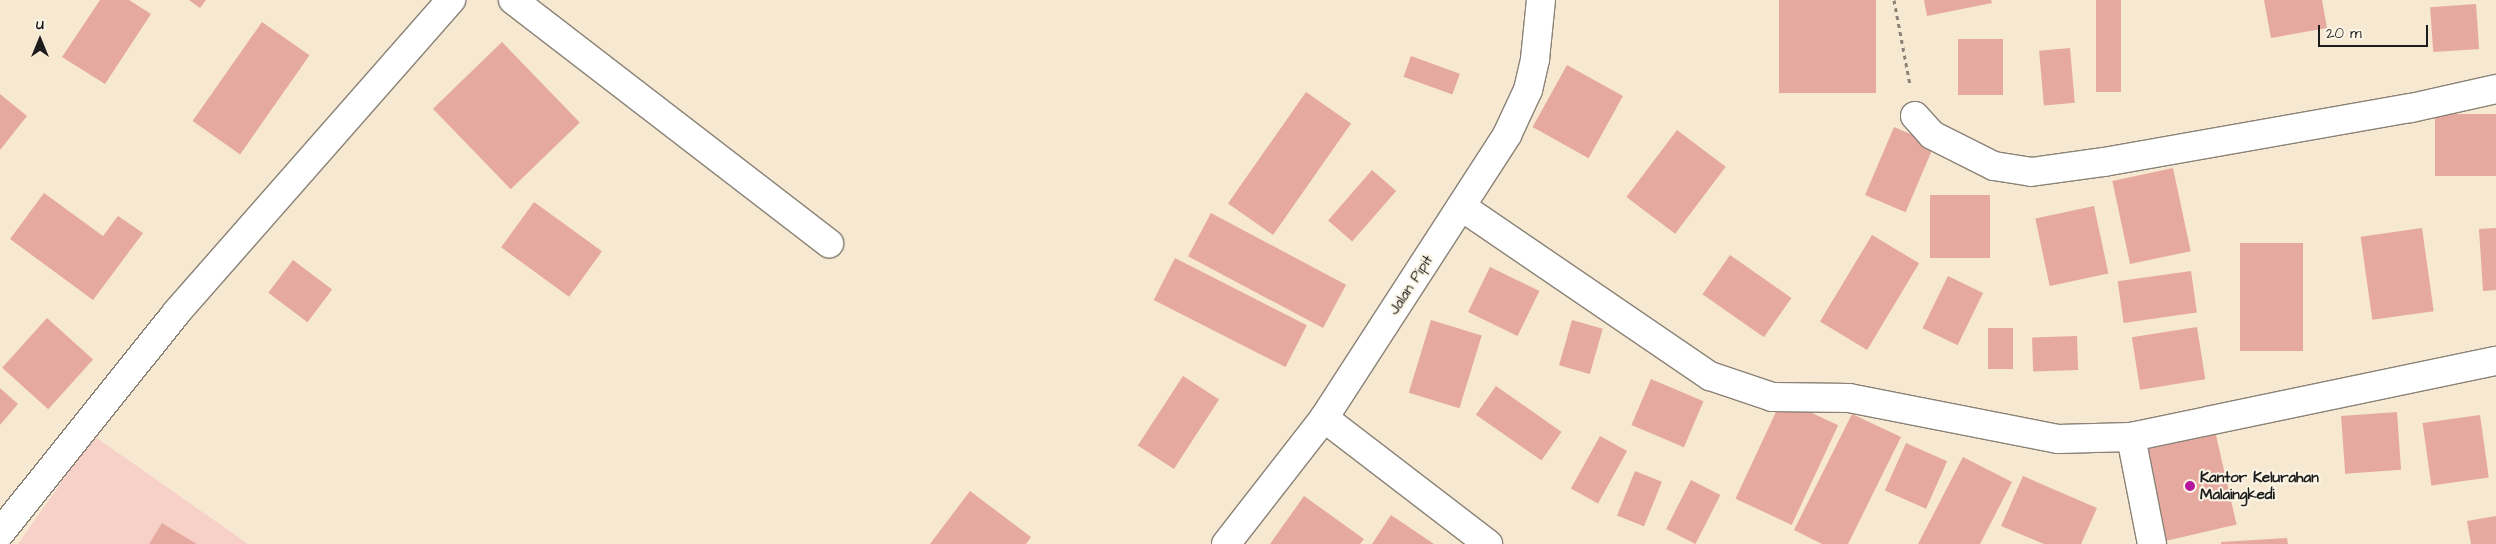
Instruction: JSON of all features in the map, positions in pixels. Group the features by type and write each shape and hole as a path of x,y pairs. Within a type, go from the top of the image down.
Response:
{"street":[{"path":"0,533 176,312 451,0"},
{"path":"513,0 829,243"},
{"name":"Jalan Pipit","path":"1226,544 1324,418 1507,135 1528,90 1536,59 1541,0"},
{"path":"1915,116 1932,135 1994,166 2031,172 2104,162 2411,108 2496,89"},
{"path":"1462,207 1710,376 1736,387 1772,397 1849,398 1943,415 2028,435 2058,438 2131,437 2496,362"},
{"path":"1324,418 1488,544"},
{"path":"2131,437 2152,544"}],"path":[{"path":"1894,0 1915,116"}],"shaded area":[{"path":"94,436 248,544 197,544 162,523 149,544 18,544"}],"building":[{"path":"100,0 129,0 151,14 105,84 62,57"},
{"path":"189,0 206,0 200,8"},
{"path":"1779,0 1876,0 1876,93 1779,93"},
{"path":"1924,0 1991,0 1992,3 1927,16"},
{"path":"2096,0 2121,0 2121,92 2096,92"},
{"path":"2264,0 2322,0 2327,28 2271,38"},
{"path":"2476,4 2479,49 2433,52 2430,7"},
{"path":"262,22 310,55 240,154 193,121"},
{"path":"1958,39 2003,39 2003,95 1958,95"},
{"path":"502,42 580,123 511,189 433,109"},
{"path":"2070,48 2075,103 2044,105 2039,51"},
{"path":"1411,56 1460,74 1452,94 1403,77"},
{"path":"1567,65 1623,96 1589,158 1533,127"},
{"path":"1306,92 1351,124 1273,235 1228,203"},
{"path":"0,94 27,116 0,150"},
{"path":"2435,114 2496,114 2496,176 2435,176"},
{"path":"1894,127 1935,144 1906,212 1865,195"},
{"path":"1677,130 1726,167 1675,234 1626,197"},
{"path":"2173,168 2191,251 2130,264 2112,181"},
{"path":"1372,170 1396,191 1352,242 1328,221"},
{"path":"44,193 103,236 118,216 143,233 93,300 10,239"},
{"path":"1930,195 1990,195 1990,258 1930,258"},
{"path":"534,202 602,251 569,297 501,247"},
{"path":"2094,206 2108,273 2050,286 2035,218"},
{"path":"1211,213 1346,285 1323,328 1188,256"},
{"path":"2422,228 2434,311 2372,320 2361,237"},
{"path":"2496,228 2496,290 2483,291 2479,229"},
{"path":"1872,235 1919,263 1867,350 1820,322"},
{"path":"2240,243 2303,243 2303,351 2240,351"},
{"path":"1730,255 1791,298 1764,337 1702,294"},
{"path":"1175,258 1307,325 1286,367 1154,300"},
{"path":"293,260 332,289 307,322 268,293"},
{"path":"1490,267 1539,291 1518,336 1468,312"},
{"path":"2191,271 2197,313 2124,323 2118,281"},
{"path":"1948,276 1983,293 1958,345 1923,328"},
{"path":"47,318 93,359 48,409 2,368"},
{"path":"1431,320 1482,335 1459,408 1409,393"},
{"path":"1572,320 1603,329 1590,374 1559,365"},
{"path":"2197,327 2205,379 2140,390 2132,337"},
{"path":"1988,328 2013,328 2013,369 1988,369"},
{"path":"2077,336 2078,370 2033,372 2032,338"},
{"path":"1183,376 1219,399 1174,469 1138,446"},
{"path":"1651,379 1703,401 1684,447 1631,425"},
{"path":"1496,386 1562,432 1541,461 1476,415"},
{"path":"0,388 18,404 0,425"},
{"path":"1782,399 1838,425 1792,525 1736,499"},
{"path":"2397,412 2401,470 2345,474 2341,416"},
{"path":"1852,414 1901,437 1848,544 1822,544 1794,530"},
{"path":"2480,415 2489,477 2431,485 2423,423"},
{"name":"Kantor Kelurahan Malaingkedi","path":"2215,431 2237,525 2164,541 2143,448"},
{"path":"1600,436 1627,451 1598,504 1571,488"},
{"path":"1906,443 1947,461 1926,509 1885,491"},
{"path":"1963,457 2012,482 1980,544 1918,544"},
{"path":"1635,471 1662,482 1644,526 1617,516"},
{"path":"2023,476 2097,508 2081,544 2044,544 2001,526"},
{"path":"1691,480 1720,495 1695,544 1666,529"},
{"path":"970,491 1031,537 1026,544 930,544"},
{"path":"1304,496 1364,539 1360,544 1270,544"},
{"path":"1391,515 1434,544 1372,544"},
{"path":"2496,516 2496,544 2471,544 2467,521"},
{"path":"162,523 197,544 149,544"},
{"path":"2287,538 2288,544 2221,544 2221,542"}],"place":[{"name":"Kantor Kelurahan Malaingkedi","path":"2190,486"}]}
